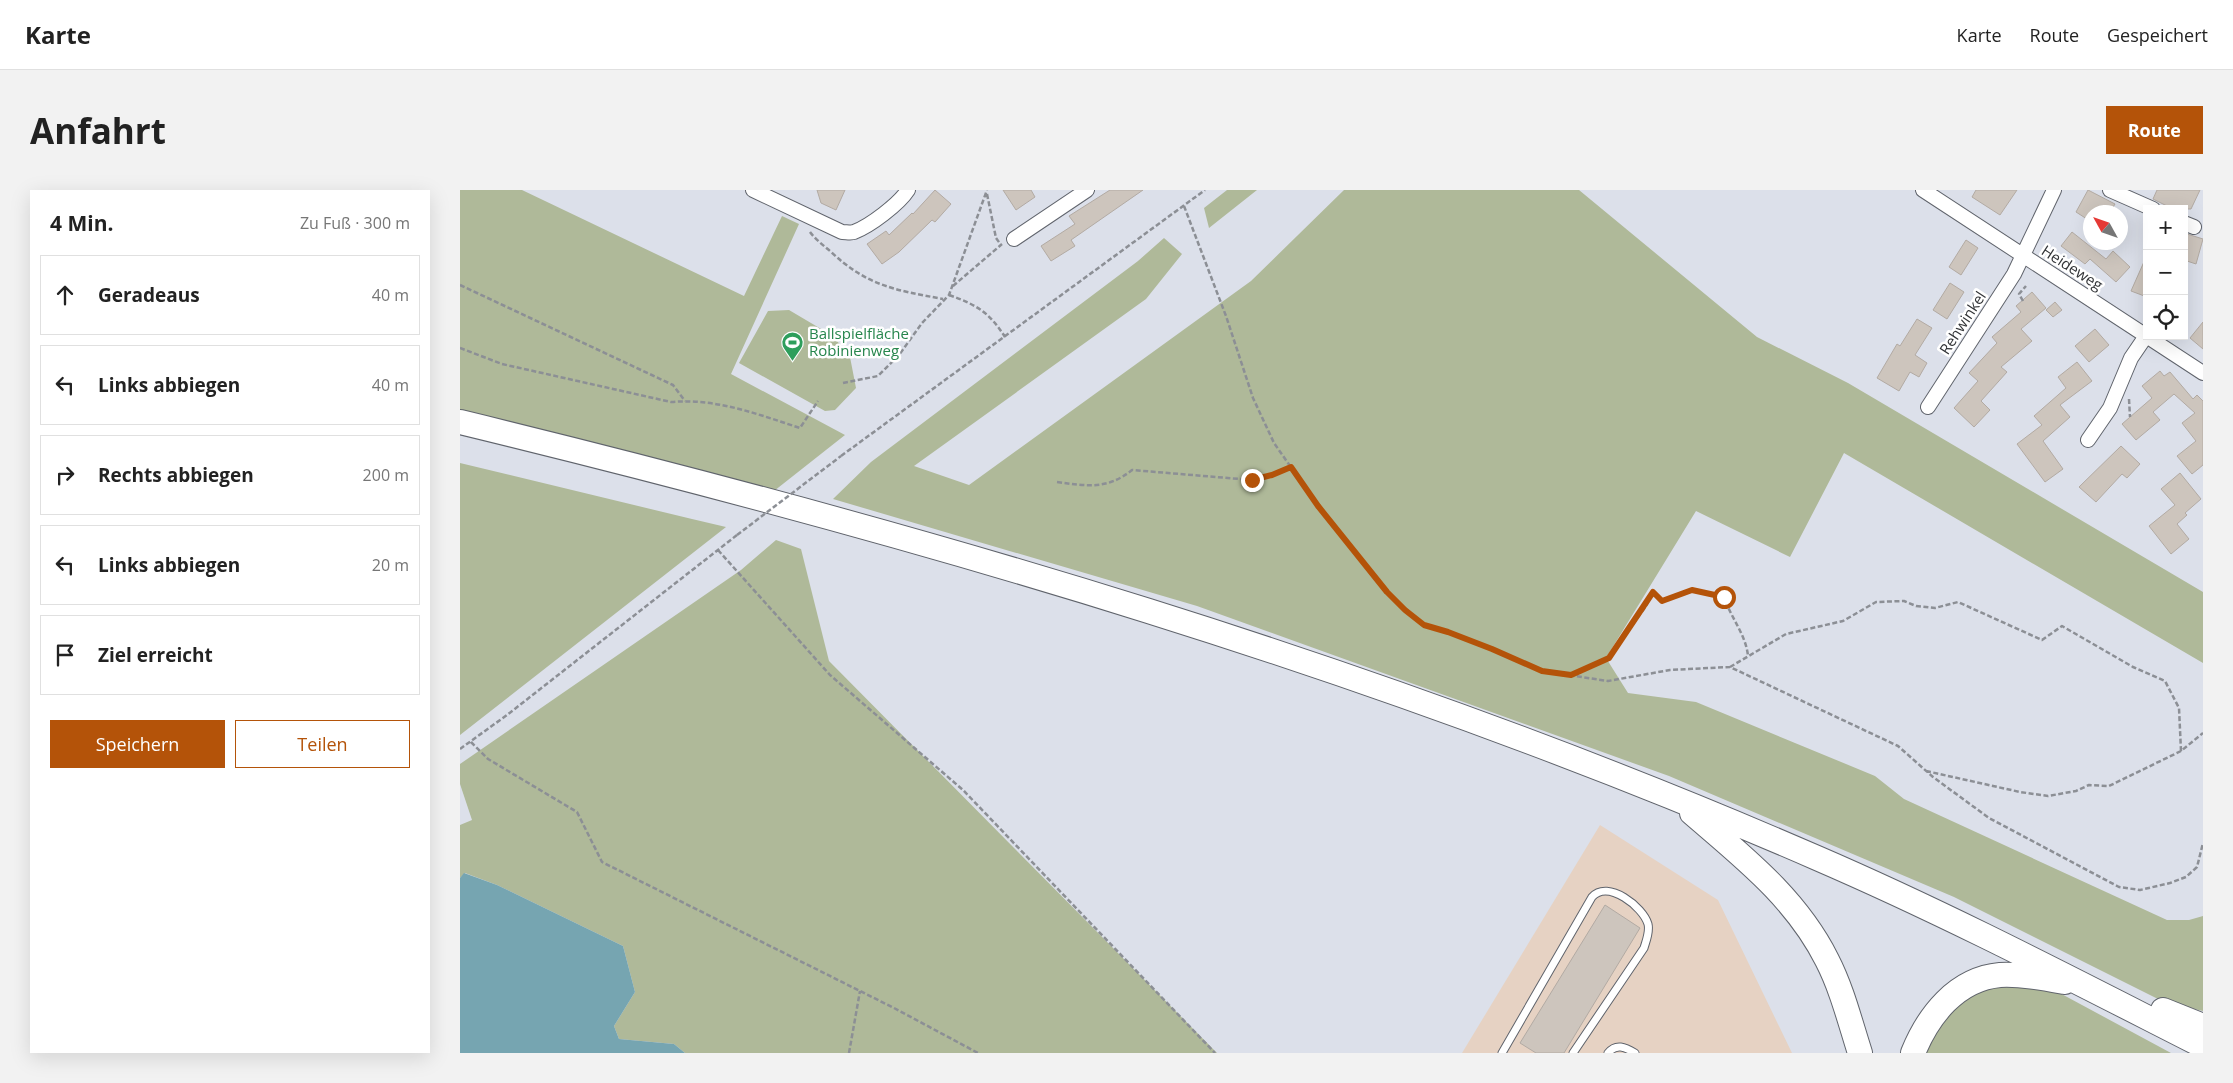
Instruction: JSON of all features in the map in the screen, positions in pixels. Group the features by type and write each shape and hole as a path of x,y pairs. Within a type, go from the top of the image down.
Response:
{"highway":[{"path":"460,422 807,511 1171,619 1423,703 1675,799 1872,882 2124,1004 2203,1046"},
{"path":"1675,799 1767,878 1811,933 1827,960 1840,992 1860,1053"},
{"path":"1913,1053 1920,1035 1936,1010 1958,992 1984,979 2020,975 2086,986"},
{"path":"2124,1004 2158,1009 2203,1026"}],"street":[{"path":"753,190 842,232 854,232 890,208 908,190"},
{"path":"1014,239 1087,190"},
{"name":"Heideweg","path":"1923,190 2143,334"},
{"name":"Rehwinkel","path":"1928,407 2014,274 2054,190"},
{"path":"2110,190 2144,205"},
{"path":"2088,440 2110,408 2131,358 2143,340"},
{"name":"Heideweg","path":"2152,340 2203,373"}],"lane":[{"path":"1504,1052 1592,897 1597,892 1605,889 1615,892 1642,915 1648,924 1648,934 1644,948 1573,1053"},
{"path":"1608,1053 1614,1047 1622,1046 1635,1053"}],"path":[{"path":"460,749 841,456 1205,190"},
{"path":"987,192 996,238 1000,245"},
{"path":"843,383 878,376 899,355 922,323 943,299 950,295 987,192"},
{"path":"1184,206 1226,316 1262,421 1318,506 1387,592 1424,625 1475,642 1542,671 1608,681 1670,670 1730,668 1898,746 1926,771 1989,818 2119,887 2140,890 2170,883 2186,876 2197,867 2203,843"},
{"path":"795,210 813,236 845,266 866,279 890,289 943,299"},
{"path":"952,286 1000,245 1014,239"},
{"path":"460,285 673,385 685,401"},
{"path":"2022,301 2019,294 2026,286"},
{"path":"950,295 971,302 988,312 1005,337"},
{"path":"460,348 502,364 671,402 685,401 725,404 800,428 818,401"},
{"path":"2128,390 2130,417"},
{"path":"1057,482 1094,487 1122,477 1132,470 1252,480 1272,475 1291,467"},
{"path":"718,550 830,676 963,790 1215,1053"},
{"path":"1571,675 1609,658 1653,592 1662,601 1692,590 1724,597 1729,611 1747,645 1748,656"},
{"path":"1730,668 1786,634 1843,621 1876,602 1904,600 1916,606 1935,608 1958,602 2042,640 2062,626 2133,667 2166,682 2178,708 2181,751"},
{"path":"1926,771 2020,792 2048,796 2076,791 2089,785 2108,786 2181,751 2203,733"},
{"path":"471,742 488,759 577,812 602,862 860,991 978,1053"},
{"path":"848,1053 860,991"}],"shaded area":[{"path":"1600,825 1718,900 1792,1053 1462,1053"}],"green space":[{"path":"460,190 522,190 744,296 782,216 799,224 731,374 845,435 774,491 460,413"},
{"path":"1227,190 1257,190 1209,228 1204,208"},
{"path":"1344,190 1579,190 1757,337 1848,383 2203,592 2203,663 1844,453 1790,557 1696,511 1606,658 1628,693 1696,702 1875,776 1904,799 2167,920 2189,920 2203,916 2203,1011 2166,1003 1954,897 1669,776 1197,606 833,499 871,462 1138,261 1164,238 1182,254 1146,299 914,466 969,485 1251,281"},
{"path":"789,310 833,336 850,357 856,388 835,410 825,411 739,363 768,311"},
{"path":"460,463 692,519 726,527 460,735"},
{"path":"776,540 801,549 829,661 1217,1053 685,1053 674,1044 619,1039 614,1026 635,992 623,946 497,885 465,873 460,878 460,825 472,820 460,784 460,764 741,570"},
{"path":"1997,983 2056,991 2171,1053 1920,1053 1960,1000"}],"water":[{"path":"464,873 497,885 623,946 635,992 614,1026 619,1039 674,1044 685,1053 460,1053 460,878"}],"building":[{"path":"817,190 845,190 836,210 821,203"},
{"path":"935,190 951,204 935,222 932,220 899,252 882,264 867,244 886,231 889,235 913,214"},
{"path":"1003,190 1031,190 1035,197 1016,210"},
{"path":"1110,190 1143,190 1071,240 1075,246 1051,261 1041,246 1075,224 1069,216"},
{"path":"1976,190 2017,190 2000,215 1972,197"},
{"path":"2088,190 2115,204 2083,205 2083,216 2076,212"},
{"path":"2157,190 2200,190 2191,209 2188,209 2188,205 2165,205 2153,199"},
{"path":"2072,232 2083,241 2083,250 2095,250 2106,259 2113,251 2130,267 2116,282 2090,259 2085,264 2061,246"},
{"path":"2188,234 2203,239 2196,264 2188,261"},
{"path":"1966,240 1978,248 1961,275 1949,267"},
{"path":"2143,264 2143,296 2131,291"},
{"path":"1950,283 1964,292 1947,319 1933,310"},
{"path":"2032,292 2046,308 2021,329 2032,341 2001,367 2007,372 1981,401 1990,410 1974,427 1954,408 1978,381 1969,373 1997,343 1992,337 2021,312 2016,306"},
{"path":"2055,302 2062,310 2053,317 2046,310"},
{"path":"1917,319 1932,328 1915,355 1927,363 1919,377 1910,372 1899,391 1877,378 1897,344 1900,346"},
{"path":"2203,322 2203,349 2190,338"},
{"path":"2095,329 2109,345 2089,362 2075,346"},
{"path":"2077,362 2092,381 2060,405 2070,417 2043,441 2063,469 2045,482 2017,444 2042,425 2034,416 2066,388 2058,377"},
{"path":"2160,371 2164,376 2170,372 2193,399 2197,395 2203,401 2203,465 2192,474 2177,456 2196,441 2182,423 2195,413 2174,394 2153,412 2160,420 2136,440 2122,424 2152,398 2142,386"},
{"path":"2121,446 2140,464 2127,478 2122,474 2096,502 2079,487"},
{"path":"2180,473 2201,499 2185,513 2187,515 2177,524 2189,539 2171,554 2149,526 2175,505 2161,489"},
{"path":"1605,905 1640,928 1564,1053 1536,1053 1520,1043"}],"place":[{"name":"Ballspielfläche Robinienweg","path":"793,362"}],"route":[{"path":"1252,480 1272,475 1291,467 1318,506 1387,592 1405,610 1424,625 1492,649 1542,671 1571,675 1609,658 1646,606 1653,592 1662,601 1692,590 1724,597"}]}
